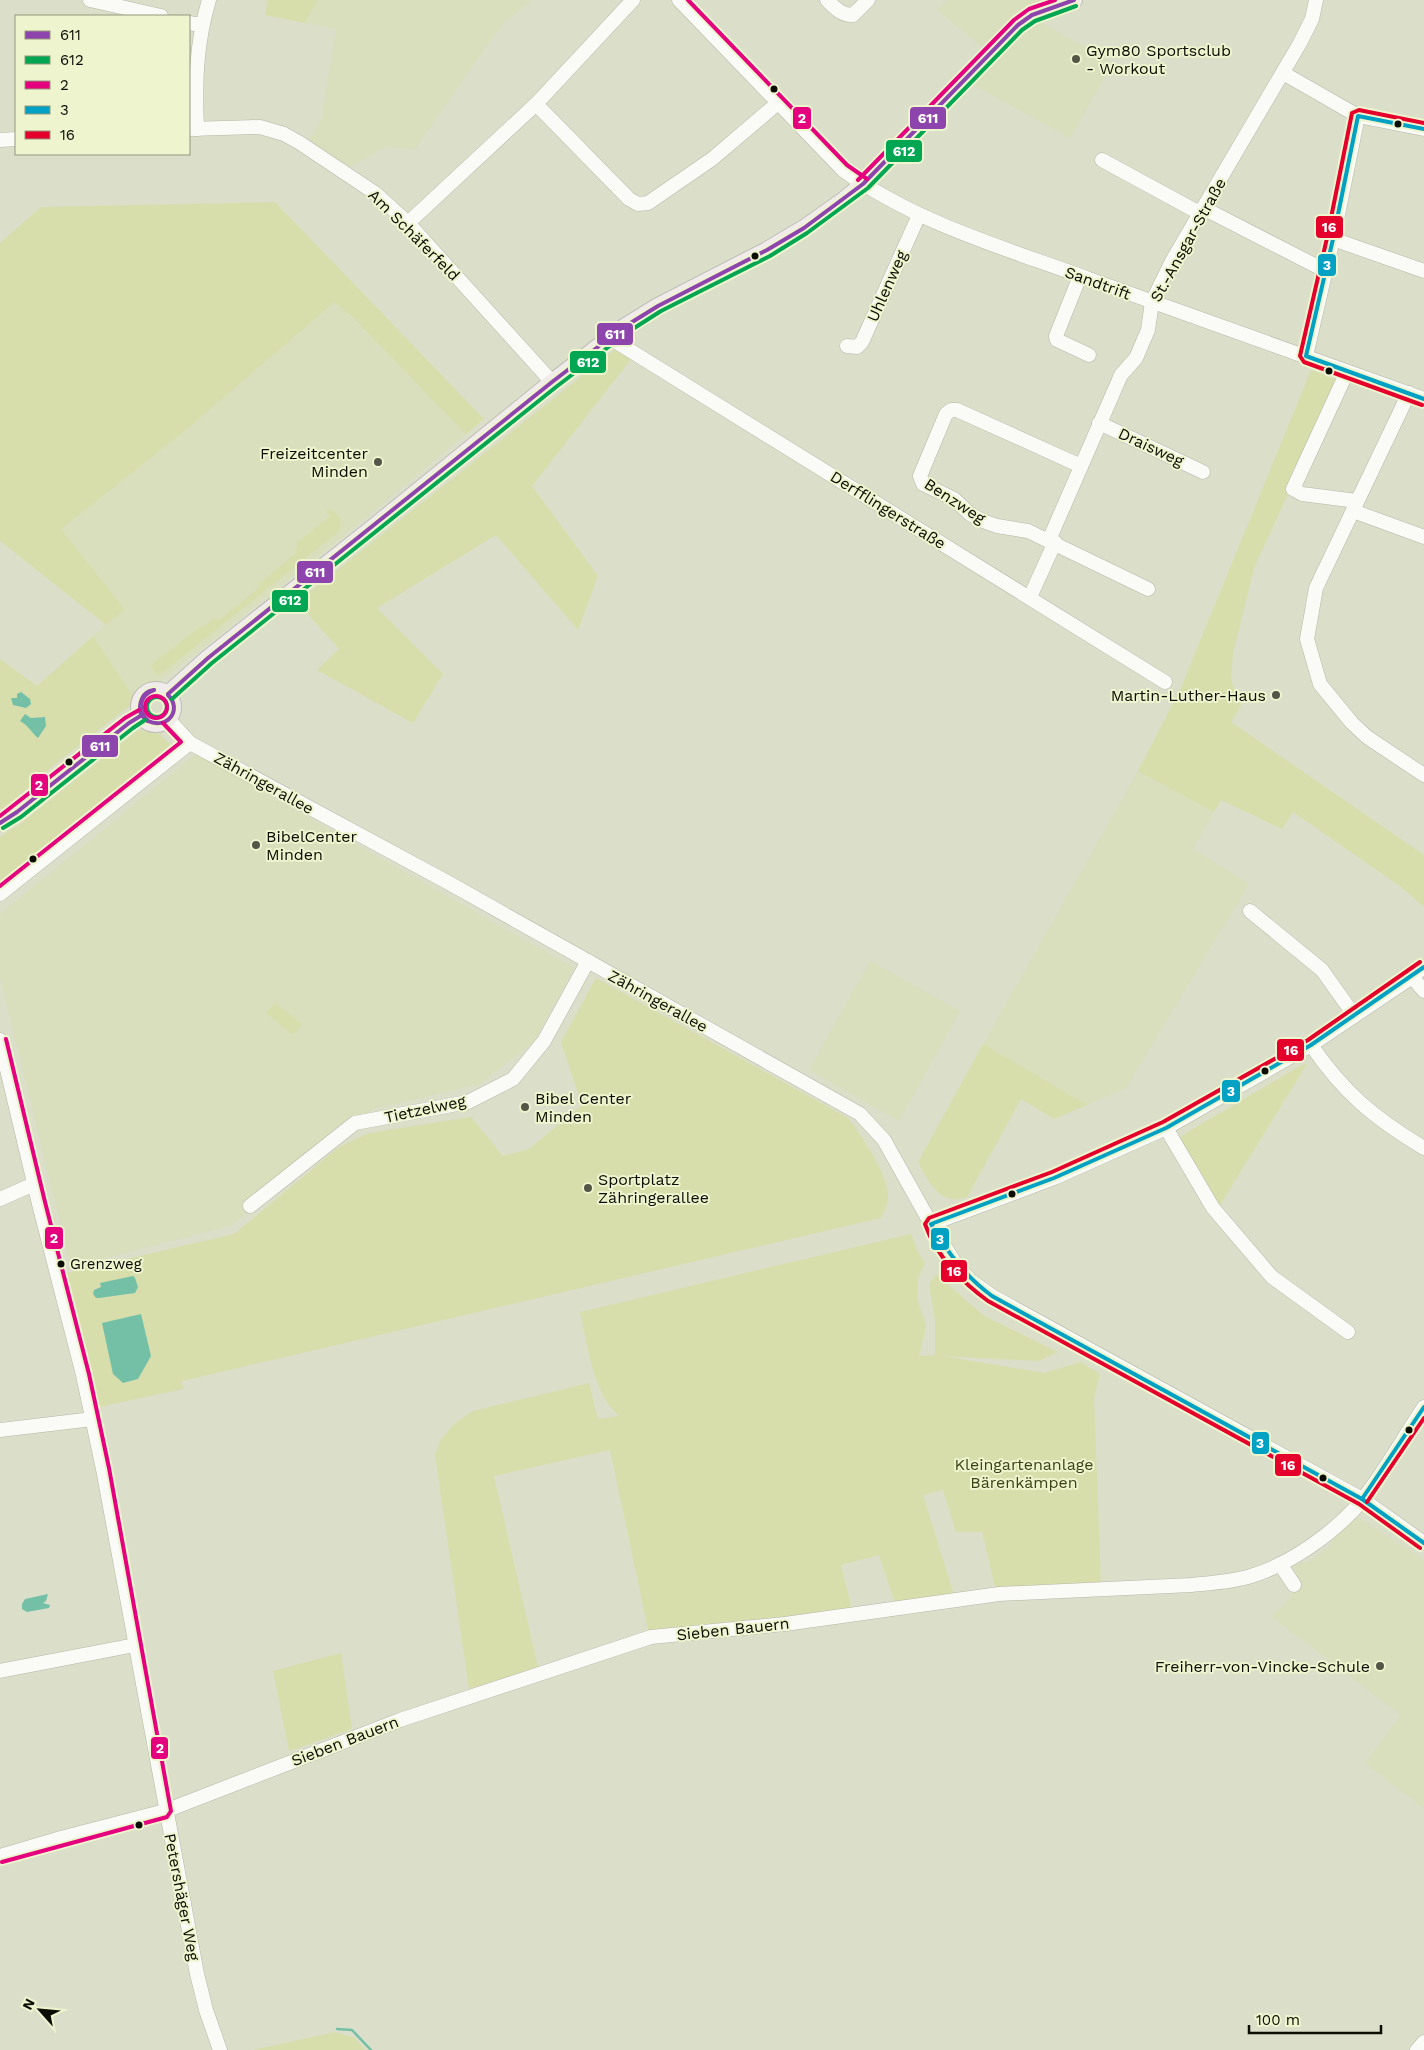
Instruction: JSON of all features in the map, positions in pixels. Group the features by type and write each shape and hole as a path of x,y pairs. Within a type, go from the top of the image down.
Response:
{"main road":[{"path":"168,694 208,658 364,535 552,382 610,338 658,306 767,250 815,222 863,184 1018,25 1032,15 1074,0"},
{"path":"158,689 168,694 174,706 168,720 154,724 142,716 139,706 147,692 158,689"},
{"path":"0,823 17,812 129,723 142,716"}],"street":[{"path":"90,0 157,15"},
{"path":"193,129 197,57 195,24 209,0"},
{"path":"408,223 536,104 633,0"},
{"name":"Sandtrift","path":"679,0 844,170 863,184 919,215 1080,276 1424,399"},
{"path":"827,0 842,13 852,15 868,0"},
{"name":"St.-Ansgar-Straße","path":"1030,597 1099,423 1122,375 1136,358 1148,330 1152,302 1172,261 1310,26 1316,0"},
{"path":"1283,73 1358,116 1424,129"},
{"path":"536,104 629,199 638,204 648,203 712,159 779,102"},
{"path":"1306,356 1333,239 1358,116"},
{"name":"Am Schäferfeld","path":"193,129 260,127 284,134 360,182 408,223 552,382"},
{"path":"0,140 15,139"},
{"path":"1102,160 1194,210 1211,212 1326,271"},
{"name":"Uhlenweg","path":"847,346 857,347 862,342 919,215"},
{"path":"1333,239 1424,272"},
{"path":"1080,276 1056,340 1089,355"},
{"name":"Derfflingerstraße","path":"610,338 1165,682"},
{"path":"1347,372 1293,489 1302,494 1355,506 1424,537"},
{"path":"1409,393 1316,588 1307,639 1320,684 1357,728 1367,737 1424,775"},
{"name":"Benzweg","path":"1081,466 958,410 951,410 946,414 920,476 923,484 954,499 970,514 983,521 997,526 1021,528 1052,541 1148,589"},
{"name":"Draisweg","path":"1099,423 1203,472"},
{"name":"Zähringerallee","path":"168,720 190,743 588,961 860,1114 884,1140 956,1265 971,1281 992,1296 1362,1499 1424,1543"},
{"path":"0,894 190,743"},
{"path":"1250,911 1317,965 1354,1016"},
{"name":"Tietzelweg","path":"250,1206 355,1123 468,1102 513,1079 544,1041 588,961"},
{"path":"931,1224 1054,1178 1166,1128 1311,1045 1412,978 1424,967"},
{"path":"1412,978 1424,991"},
{"name":"Petershäger Weg","path":"0,1040 93,1420 197,1974 206,2010 220,2050"},
{"path":"1311,1045 1338,1082 1361,1104 1387,1126 1424,1148"},
{"path":"1166,1128 1217,1213 1272,1277 1348,1332"},
{"path":"0,1199 34,1184"},
{"name":"Sieben Bauern","path":"0,1856 165,1811 400,1720 651,1637 786,1624 1000,1594 1223,1583 1252,1576 1280,1564 1315,1544 1362,1499 1424,1407"},
{"path":"0,1430 93,1420"},
{"path":"1280,1564 1294,1585"},
{"path":"0,1671 135,1645"},
{"path":"1417,2050 1424,2042"}],"shaded area":[{"path":"268,0 532,0 500,27 415,149 385,147 350,167 308,142 322,118 336,29 265,15"},
{"path":"947,0 1055,0 984,49 937,10"},
{"path":"1035,19 1113,63 1070,138 970,83"},
{"path":"336,302 466,434 347,533 136,701 93,636 125,608 61,529 186,430"},
{"path":"196,754 574,968 533,1043 480,1084 373,1109 351,1134 230,1226 71,1267 0,978 0,914"},
{"path":"1138,771 1214,812 1193,849 1249,884 1126,1088 1087,1105 983,1044"},
{"path":"870,961 960,1011 899,1121 809,1070"},
{"name":"Freiherr-von-Vincke-Schule","path":"1357,1517 1424,1560 1424,1808 1365,1763 1401,1715 1272,1617 1299,1587 1294,1565 1311,1561 1328,1548 1337,1535"}],"green space":[{"path":"268,0 317,0 305,23 265,15"},
{"path":"275,202 484,419 466,434 335,302 186,430 61,529 125,609 106,625 0,541 0,243 41,207"},
{"path":"617,348 632,358 532,486 598,576 578,630 496,535 377,608 443,674 413,723 317,670 339,649 297,602"},
{"path":"1311,370 1340,381 1254,568 1233,653 1231,679 1241,705 1231,722 1424,855 1424,907 1401,887 1293,812 1282,829 1221,800 1214,812 1138,771 1180,690"},
{"path":"328,509 335,512 340,518 341,525 338,532 158,675 150,666 201,626 202,628 214,618 218,621 260,587 259,584 295,554 298,542 330,516 326,511"},
{"path":"93,636 136,701 55,764 2,810 0,808 0,659 37,686"},
{"path":"138,730 160,734 171,746 0,888 0,837 20,824"},
{"name":"Sportplatz Zähringerallee","path":"596,978 848,1118 874,1156 884,1178 888,1199 881,1218 182,1381 183,1389 99,1407 67,1273 234,1234 339,1147 369,1133 471,1117 503,1156 529,1149 582,1105 561,1042"},
{"path":"275,1003 302,1024 293,1035 266,1013"},
{"path":"983,1044 1087,1105 1054,1119 1021,1099 967,1197 950,1199 936,1191 918,1162"},
{"path":"1307,1064 1217,1210 1180,1141 1181,1136 1302,1065"},
{"name":"Kleingartenanlage Bärenkämpen","path":"911,1234 917,1250 925,1263 918,1278 917,1297 926,1327 919,1356 935,1355 935,1320 929,1285 936,1274 984,1316 1058,1352 1039,1361 942,1356 1044,1373 1081,1362 1100,1374 1094,1398 1101,1584 995,1587 982,1532 956,1532 943,1490 923,1495 954,1595 895,1603 879,1555 841,1565 852,1610 649,1634 610,1450 494,1476 538,1667 469,1689 435,1455 440,1441 454,1424 473,1411 589,1383 598,1419 619,1416 603,1394 592,1368 580,1312"},
{"path":"341,1653 352,1729 289,1751 273,1671"},
{"path":"335,2032 355,2038 365,2050 253,2050"}],"water":[{"path":"21,692 30,699 31,704 26,708 13,705 11,698 17,698 17,694"},
{"path":"25,714 31,718 45,717 46,726 38,738 20,721"},
{"path":"133,1276 138,1287 135,1293 99,1298 96,1298 93,1294 94,1290 101,1287 100,1283"},
{"path":"141,1314 151,1356 138,1379 123,1383 113,1374 102,1323"},
{"path":"48,1594 46,1601 43,1603 50,1605 49,1608 27,1612 22,1609 25,1599"}],"waterway":[{"path":"337,2029 352,2030 371,2050"}],"transit line":[{"name":"2","path":"688,0 847,165 867,179"},
{"name":"2","path":"858,180 1014,20 1029,9 1055,0"},
{"name":"611","path":"168,694 208,658 552,382 624,327 658,306 767,250 804,228 863,184 1018,25 1032,15 1074,0"},
{"name":"612","path":"172,699 212,663 556,387 628,332 661,311 770,256 807,233 868,188 1022,30 1035,21 1076,6"},
{"name":"16","path":"1422,405 1304,362 1300,356 1327,238 1352,113 1359,110 1424,123"},
{"name":"3","path":"1424,129 1358,116 1333,239 1306,356 1424,399"},
{"name":"611","path":"148,721 141,715 140,707 144,695 154,690"},
{"name":"611","path":"148,721 144,717 141,704 145,696 154,690"},
{"name":"611","path":"148,721 161,723 171,717 174,707 168,695"},
{"name":"2","path":"156,696 164,699 167,707 164,715 156,718 148,715 145,707 148,699 156,696"},
{"name":"612","path":"157,697 164,700 167,707 164,714 157,717 150,714 147,707 150,700 157,697"},
{"name":"2","path":"0,816 125,718 139,710"},
{"name":"611","path":"0,823 17,812 129,723 142,715"},
{"name":"612","path":"3,828 21,817 145,720"},
{"name":"2","path":"0,886 181,742 163,723"},
{"name":"16","path":"1420,962 1308,1040 1163,1122 1052,1172 929,1218 925,1224 936,1247 951,1267 988,1301 1359,1504 1420,1548"},
{"name":"3","path":"1424,967 1311,1045 1166,1128 1054,1178 931,1224 958,1263 973,1280 992,1296 1362,1499 1424,1543"},
{"name":"2","path":"2,1862 167,1817 171,1811 109,1468 89,1374 6,1039"},
{"name":"3","path":"1362,1499 1424,1407"},
{"name":"16","path":"1367,1502 1424,1418"}],"place":[{"name":"Gym80 Sportsclub - Workout","path":"1076,59"},
{"name":"Freizeitcenter Minden","path":"378,462"},
{"name":"Martin-Luther-Haus","path":"1276,695"},
{"name":"BibelCenter Minden","path":"256,845"},
{"name":"Bibel Center Minden","path":"525,1107"},
{"name":"Sportplatz Zähringerallee","path":"588,1188"},
{"name":"Grenzweg","path":"61,1264"},
{"name":"Freiherr-von-Vincke-Schule","path":"1380,1666"}]}
